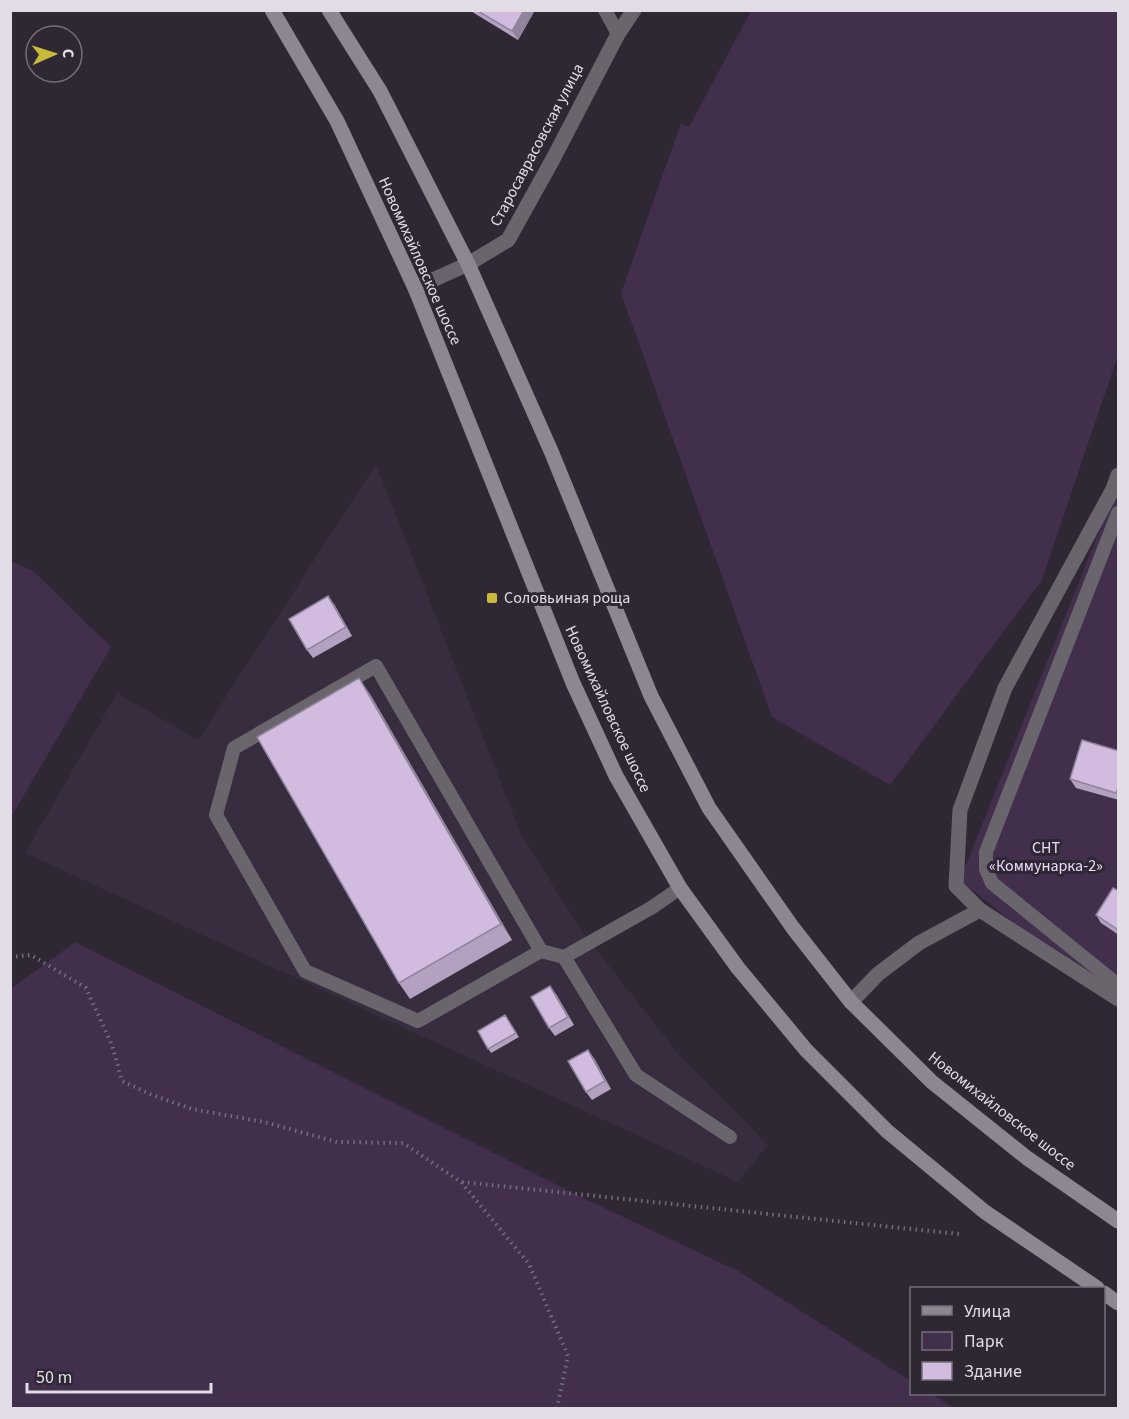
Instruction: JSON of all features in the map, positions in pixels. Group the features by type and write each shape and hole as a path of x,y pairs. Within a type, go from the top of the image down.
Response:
{"street":[{"name":"Новомихайловское шоссе","path":"272,10 337,121 416,288 573,683 616,776 680,888 738,968 807,1050 887,1131 985,1212 1096,1287"},
{"name":"Новомихайловское шоссе","path":"329,10 380,91 468,264 551,451 651,696 709,808 793,928 851,1002 932,1082 1027,1158 1119,1221"},
{"name":"Старосаврасовская улица","path":"416,288 468,264 508,240 618,34 634,10"},
{"path":"1119,475 1005,688 960,810 956,886 980,910 1119,999"},
{"path":"851,1002 878,974 919,943 980,910"},
{"path":"1105,1294 1119,1303"}],"lane":[{"path":"605,10 618,34"},
{"path":"1119,513 986,852 986,869 992,883 1119,985"},
{"path":"541,951 376,666 234,748 216,815 305,971 418,1021 541,951 564,957 636,1075 730,1137"},
{"path":"564,957 651,908 680,888"}],"path":[{"path":"10,957 31,955 86,988 112,1045 122,1081 152,1095 192,1109 264,1122 337,1142 402,1143 461,1182 529,1264 568,1356 557,1408"},
{"path":"461,1182 959,1234"}],"shaded area":[{"path":"376,464 521,834 581,930 676,1051 768,1145 738,1182 25,853 117,693 198,740"}],"green space":[{"path":"751,11 1118,11 1118,355 1042,580 890,785 772,717 621,293 681,123 689,127"},
{"name":"СНТ «Коммунарка-2»","path":"1118,484 1118,1007 960,880"},
{"path":"11,561 33,571 111,647 11,817"},
{"path":"75,942 581,1197 738,1271 910,1380 910,1395 933,1395 955,1408 11,1408 11,989"}],"building":[{"path":"476,10 524,10 512,31"},
{"path":"328,596 346,627 307,650 289,619"},
{"path":"359,678 501,924 399,983 257,737"},
{"path":"1082,740 1119,751 1119,786 1116,793 1070,779"},
{"path":"1113,888 1119,891 1119,927 1117,929 1096,915"},
{"path":"550,986 568,1017 549,1028 531,997"},
{"path":"505,1015 516,1033 488,1049 478,1031"},
{"path":"588,1050 605,1081 586,1092 568,1061"}],"place":[{"name":"Соловьиная роща","path":"492,598"}]}
